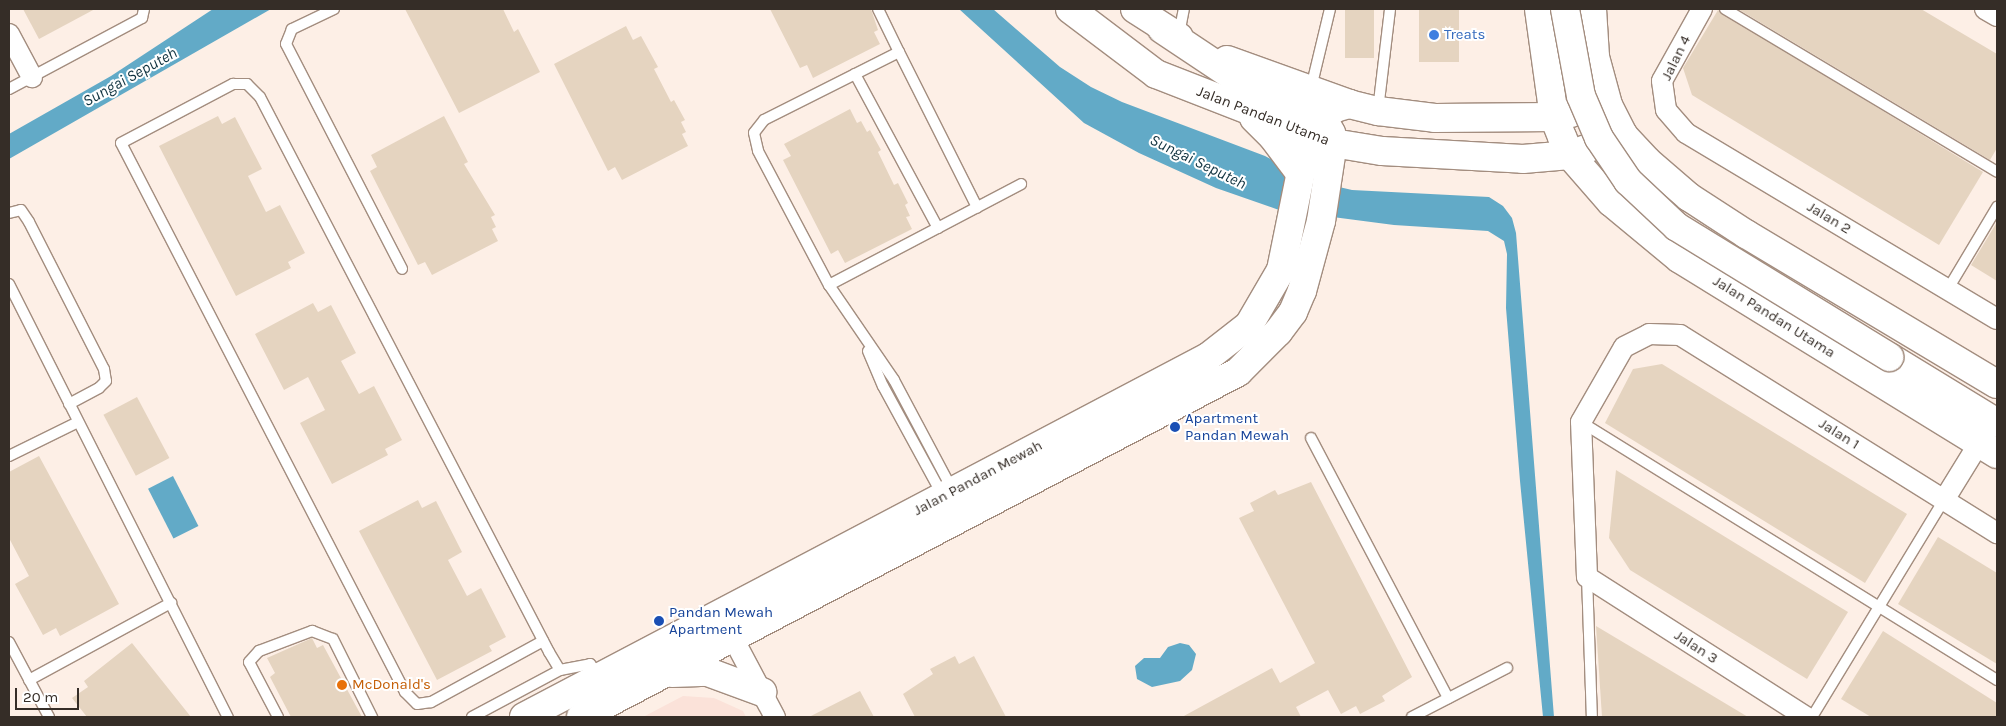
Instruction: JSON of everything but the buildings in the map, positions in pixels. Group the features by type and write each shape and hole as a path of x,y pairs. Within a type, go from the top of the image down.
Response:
{"main road":[{"name":"Jalan Pandan Utama","path":"1070,9 1156,74 1250,114 1321,132 1382,151 1523,159 1570,155 1623,135"},
{"path":"1134,9 1252,89 1321,132 1349,104"},
{"name":"Jalan Pandan Utama","path":"1539,9 1554,117 1570,155 1611,202 1657,241 1704,274 1988,448"},
{"path":"1565,9 1581,96 1599,138 1628,181 1677,227 1997,423"},
{"path":"1542,37 1556,49 1566,52 1577,50 1593,20"},
{"path":"1593,20 1595,57 1608,105 1623,135 1647,161 1689,197 1997,384"},
{"path":"1170,33 1217,56 1349,104 1378,111 1435,118 1554,117 1608,105"},
{"path":"1250,114 1273,137 1300,174"},
{"name":"Jalan Pandan Mewah","path":"581,717 665,673 726,626 948,494 1208,357 1249,325 1281,270 1294,215 1300,174 1321,132"},
{"name":"Jalan Pandan Mewah","path":"524,717 600,677 726,626 1238,372 1260,353 1293,312 1302,291 1321,221 1328,178 1321,132"},
{"path":"1328,178 1355,154 1382,151"},
{"path":"1657,241 1649,230 1654,203 1674,194 1689,197"},
{"path":"665,673 708,672 762,692"}],"street":[{"name":"Jalan 4","path":"1666,110 1662,81 1702,9"},
{"path":"1985,9 1997,16"},
{"path":"9,34 32,77"},
{"name":"Jalan 2","path":"1666,110 1686,133 1997,319"},
{"name":"Jalan 1","path":"1581,422 1624,347 1649,334 1680,335 1997,533"},
{"path":"1581,422 1587,577"},
{"path":"1944,500 1988,448"},
{"name":"Jalan 3","path":"1587,577 1806,717"},
{"path":"726,626 775,717"}],"lane":[{"path":"9,89 142,18 144,9"},
{"path":"334,9 292,29 286,44 402,269"},
{"path":"878,9 977,207"},
{"path":"1170,33 1184,9"},
{"path":"1310,90 1330,9"},
{"path":"1378,111 1390,9"},
{"path":"1725,9 1997,172"},
{"path":"899,52 764,120 754,133 758,151 829,286 862,336 883,386 948,494"},
{"path":"855,74 938,228"},
{"path":"543,641 430,702 417,704 405,692 121,143 233,84 247,84 260,97 543,641 560,670"},
{"path":"829,286 1021,184"},
{"path":"1948,289 1997,207"},
{"path":"9,213 21,210 29,222 104,369 106,381 99,388 69,404"},
{"path":"9,284 228,717"},
{"path":"9,456 78,422"},
{"path":"1581,422 1880,605 1997,680"},
{"path":"1311,438 1448,698"},
{"path":"1812,717 1944,500"},
{"path":"1587,577 1592,717"},
{"path":"29,680 171,604"},
{"path":"278,717 249,662 259,651 312,632 332,640 372,717"},
{"path":"9,642 49,717"},
{"path":"472,717 560,670 590,664 600,677"},
{"path":"1412,717 1507,668"}],"shaded area":[{"path":"683,696 714,698 743,711 746,717 643,717"}],"water":[{"name":"Sungai Seputeh","path":"213,9 271,9 9,159 9,134 111,76"},
{"name":"Sungai Seputeh","path":"959,9 993,9 1060,67 1091,87 1122,102 1265,156 1309,180 1352,190 1489,197 1503,206 1512,218 1516,233 1554,717 1543,717 1520,481 1506,308 1507,254 1504,241 1488,231 1394,225 1279,210 1216,188 1139,153 1084,123"},
{"path":"173,476 198,526 173,539 148,489"},
{"path":"1180,643 1189,645 1196,654 1192,670 1180,681 1152,687 1137,679 1135,666 1144,658 1160,658 1168,647"}],"place":[{"name":"Treats","path":"1434,35"},
{"name":"Apartment Pandan Mewah","path":"1175,427"},
{"name":"Pandan Mewah Apartment","path":"659,621"},
{"name":"McDonald's","path":"342,685"}]}
